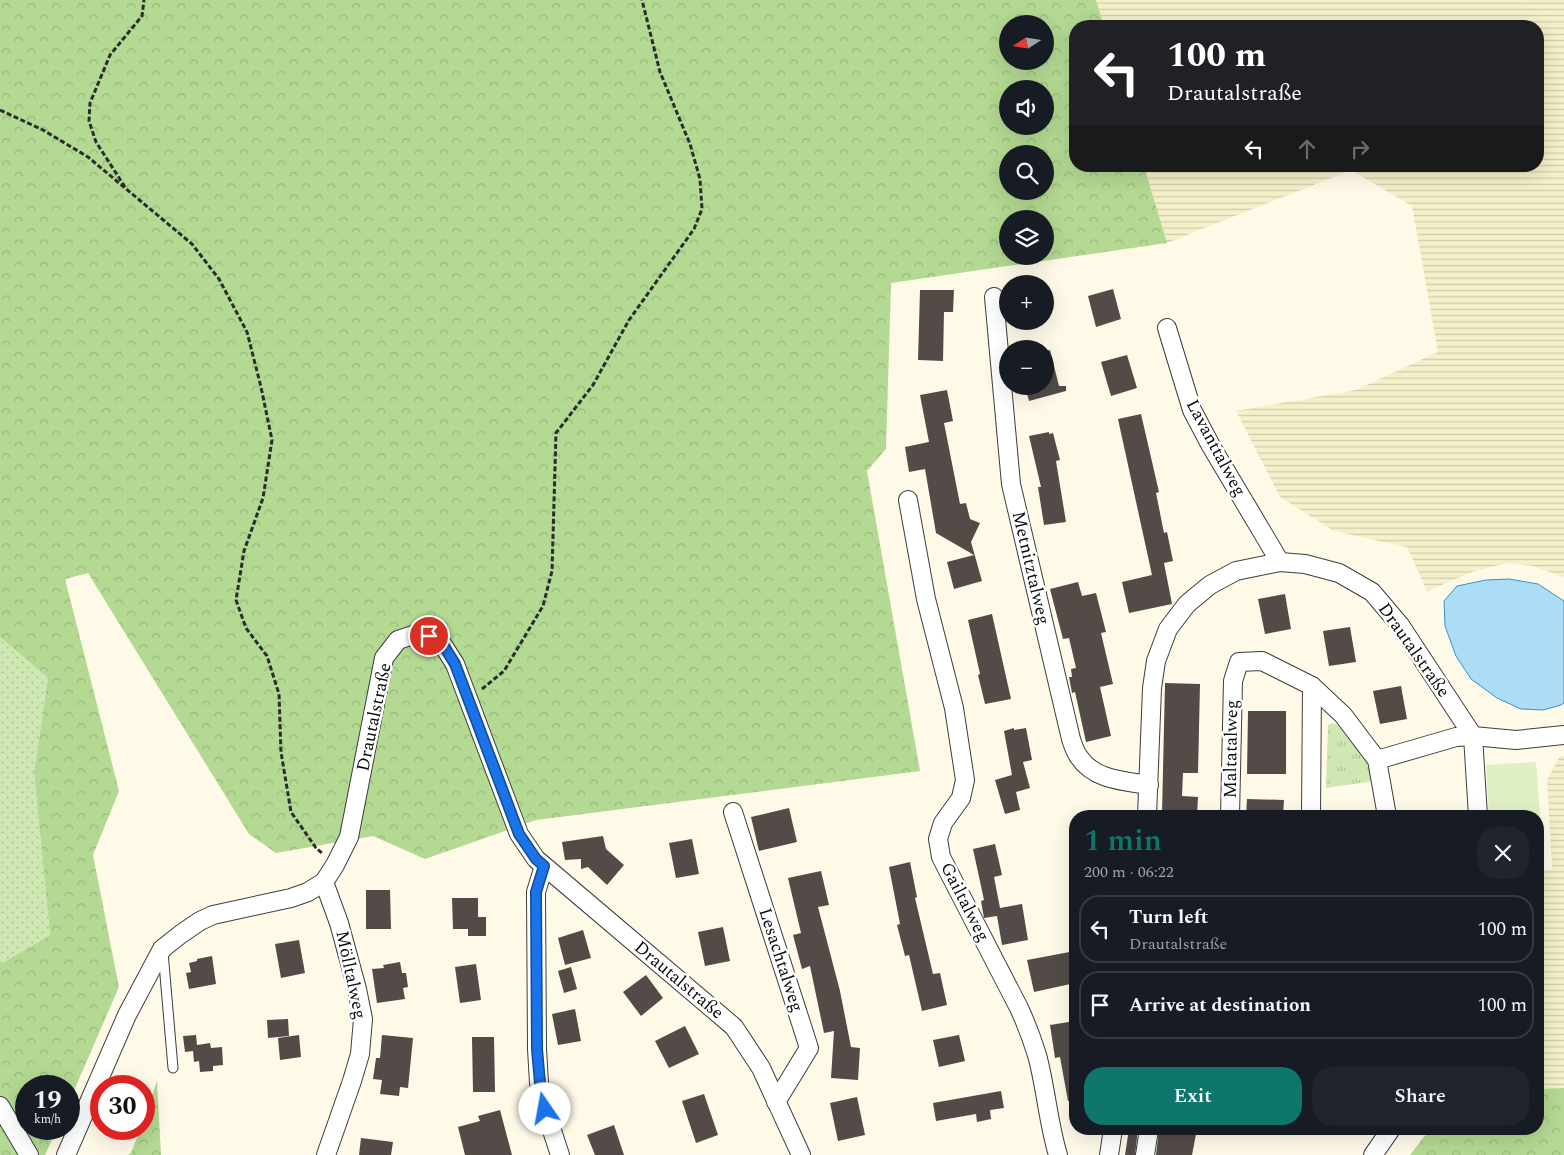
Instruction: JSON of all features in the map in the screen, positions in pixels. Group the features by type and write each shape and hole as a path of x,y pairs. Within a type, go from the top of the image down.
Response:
{"street":[{"name":"Metnitztalweg","path":"994,297 1011,484 1071,739 1079,756 1090,770 1108,778 1149,785"},
{"name":"Lavanttalweg","path":"1167,328 1192,410 1211,446 1280,562"},
{"name":"Gailtalweg","path":"908,500 926,599 954,708 965,780 961,798 943,824 938,839 942,857 1030,1031 1038,1057 1053,1139 1058,1155"},
{"name":"Drautalstraße","path":"1147,810 1152,688 1156,661 1168,630 1188,604 1210,585 1236,571 1280,562 1305,564 1339,573 1372,592 1400,625 1473,736"},
{"name":"Drautalstraße","path":"66,1155 127,1015 162,949 200,921 213,915 291,898 308,892 324,882 336,865 349,837 384,658 398,640 419,633 439,638 455,664 519,834 536,859 734,1027 761,1068 801,1155"},
{"name":"Maltatalweg","path":"1230,810 1233,682 1239,662 1262,661 1312,686"},
{"path":"1312,686 1343,715 1377,760 1386,810"},
{"path":"1311,810 1312,686"},
{"path":"1377,760 1456,737 1473,736 1516,740 1564,735"},
{"path":"1473,736 1478,810"},
{"name":"Lesachtalweg","path":"733,812 809,1048 776,1102"},
{"path":"544,866 536,892 537,1049 540,1083 545,1109 560,1155"},
{"name":"Mölltalweg","path":"324,882 339,923 363,1019 360,1054 326,1155"},
{"path":"0,1106 29,1155"},
{"path":"1109,1155 1112,1135"},
{"path":"1145,1155 1149,1135"},
{"path":"1373,1155 1387,1135"}],"lane":[{"path":"162,949 173,1068"}],"path":[{"path":"127,189 96,142 89,121 90,103 110,55 142,16 144,0"},
{"path":"465,689 480,690 504,670 543,606 552,572 556,433 593,385 628,320 694,229 702,208 700,179 690,144 660,72 642,0"},
{"path":"0,110 43,130 88,157 192,244 218,279 247,332 272,440 263,498 244,551 236,600 246,628 267,656 279,694 281,752 291,812 316,848 336,865"}],"shaded area":[{"path":"1096,0 1564,0 1564,577 1533,566 1507,563 1475,571 1427,591 1407,547 1334,531 1280,497 1236,411 1356,390 1438,352 1412,206 1354,172 1544,172 1544,20 1102,20"},
{"path":"1146,172 1346,172 1167,243"},
{"path":"1560,756 1564,756 1564,1088 1544,1089 1544,870 1552,869 1547,780"}],"green space":[{"path":"0,0 1096,0 1102,20 1069,20 1069,172 1146,172 1167,243 1054,259 1054,210 999,210 999,265 1015,265 891,283 886,449 867,471 920,771 536,820 425,859 373,836 276,853 249,834 88,573 65,579 119,791 93,855 119,987 80,1077 80,1075 15,1075 15,1140 52,1140 45,1155 0,1155 0,961 4,962 50,935 34,773 48,678 0,637"},
{"path":"0,637 48,678 34,773 50,935 4,962 0,961"},
{"path":"1333,723 1341,726 1353,739 1374,781 1326,788 1328,725"},
{"path":"1536,762 1540,810 1489,810 1486,765"},
{"path":"157,1081 161,1155 128,1155 131,1153 136,1140 155,1140 155,1087"},
{"path":"1564,1088 1564,1155 1410,1155 1425,1135 1544,1135 1544,1089"}],"water":[{"path":"1509,579 1538,584 1564,601 1564,703 1561,705 1543,710 1521,709 1497,698 1471,679 1456,656 1445,626 1444,601 1457,586 1486,580"}],"building":[{"path":"1113,289 1121,319 1096,327 1088,296"},
{"path":"920,290 954,290 953,312 944,312 943,361 918,360"},
{"path":"1127,355 1137,388 1111,396 1101,362"},
{"path":"1054,366 1059,386 1066,386 1066,391 1054,394"},
{"path":"947,390 953,421 944,423 960,504 966,503 970,519 980,523 971,542 982,581 954,589 947,562 974,555 936,533 925,469 909,472 905,447 929,442 920,395"},
{"path":"1027,395 1051,395 1029,401"},
{"path":"1141,414 1159,492 1156,493 1164,533 1167,532 1173,561 1164,563 1172,604 1129,613 1122,582 1152,575 1118,419"},
{"path":"1049,432 1049,434 1053,433 1060,460 1056,461 1066,522 1044,525 1038,487 1041,487 1029,436"},
{"path":"1078,582 1082,596 1096,593 1106,632 1101,633 1113,684 1100,687 1111,736 1086,742 1075,692 1072,693 1069,677 1072,677 1071,669 1076,668 1069,638 1063,639 1050,589"},
{"path":"1285,594 1291,629 1265,634 1258,599"},
{"path":"992,614 1011,699 985,704 968,620"},
{"path":"1350,627 1356,662 1329,666 1323,631"},
{"path":"1165,683 1200,684 1198,773 1183,773 1182,796 1198,797 1197,810 1162,810"},
{"path":"1401,686 1407,719 1380,724 1373,691"},
{"path":"1248,711 1286,711 1286,774 1247,774"},
{"path":"1014,728 1014,730 1026,728 1032,760 1023,762 1030,788 1016,792 1020,810 1005,814 995,780 1012,775 1004,731"},
{"path":"1247,799 1284,800 1283,810 1246,810"},
{"path":"789,808 797,842 759,851 751,817"},
{"path":"603,836 606,849 624,865 607,885 588,867 581,869 581,859 565,860 562,842"},
{"path":"692,839 699,874 676,878 669,843"},
{"path":"995,844 1002,875 994,877 1000,908 1022,904 1028,940 1002,945 997,916 984,918 981,901 984,900 973,849"},
{"path":"910,862 917,897 915,898 933,974 940,973 947,1005 922,1011 909,955 905,956 897,925 900,924 889,867"},
{"path":"821,871 829,905 818,907 840,991 851,1047 860,1048 858,1080 831,1078 834,1031 824,1033 810,966 802,969 793,935 801,933 788,878"},
{"path":"366,890 390,890 391,929 366,929"},
{"path":"452,898 478,898 478,917 486,917 486,936 468,936 468,929 453,929"},
{"path":"723,927 730,961 705,966 698,932"},
{"path":"583,930 591,958 565,965 558,938"},
{"path":"299,940 305,973 281,978 275,944"},
{"path":"1069,952 1069,984 1034,992 1027,960"},
{"path":"212,956 216,984 189,989 186,973 191,972 189,963"},
{"path":"400,962 402,973 406,973 408,987 403,988 405,999 377,1003 372,969 384,968 383,965"},
{"path":"476,964 481,1000 460,1003 455,967"},
{"path":"571,967 577,989 564,993 558,971"},
{"path":"646,975 663,998 641,1016 623,992"},
{"path":"575,1009 581,1041 558,1045 552,1014"},
{"path":"288,1019 289,1036 268,1038 267,1020"},
{"path":"1069,1022 1069,1101 1060,1057 1055,1058 1050,1025"},
{"path":"685,1026 699,1054 669,1068 655,1041"},
{"path":"196,1035 197,1045 210,1043 211,1048 222,1047 223,1065 213,1066 213,1071 200,1072 199,1061 194,1062 193,1051 185,1052 183,1036"},
{"path":"299,1035 301,1057 280,1060 278,1038"},
{"path":"382,1035 413,1038 408,1088 400,1087 399,1096 380,1094 382,1080 373,1079 376,1058 380,1058"},
{"path":"959,1035 965,1061 939,1067 933,1040"},
{"path":"472,1037 494,1037 495,1092 473,1092"},
{"path":"1001,1091 1004,1108 990,1110 991,1119 977,1122 976,1114 936,1121 933,1103"},
{"path":"704,1094 718,1135 696,1143 682,1101"},
{"path":"857,1097 865,1135 838,1141 830,1103"},
{"path":"500,1110 512,1155 465,1155 458,1127 480,1121 478,1116"},
{"path":"614,1125 624,1155 595,1155 587,1135"},
{"path":"1128,1135 1137,1135 1135,1155 1125,1155"},
{"path":"1158,1135 1196,1135 1192,1155 1156,1155"},
{"path":"361,1138 393,1142 391,1155 359,1155"}],"route":[{"path":"429,636 439,638 455,664 519,834 536,859 544,866 536,892 537,1049 540,1083 545,1109"}]}
